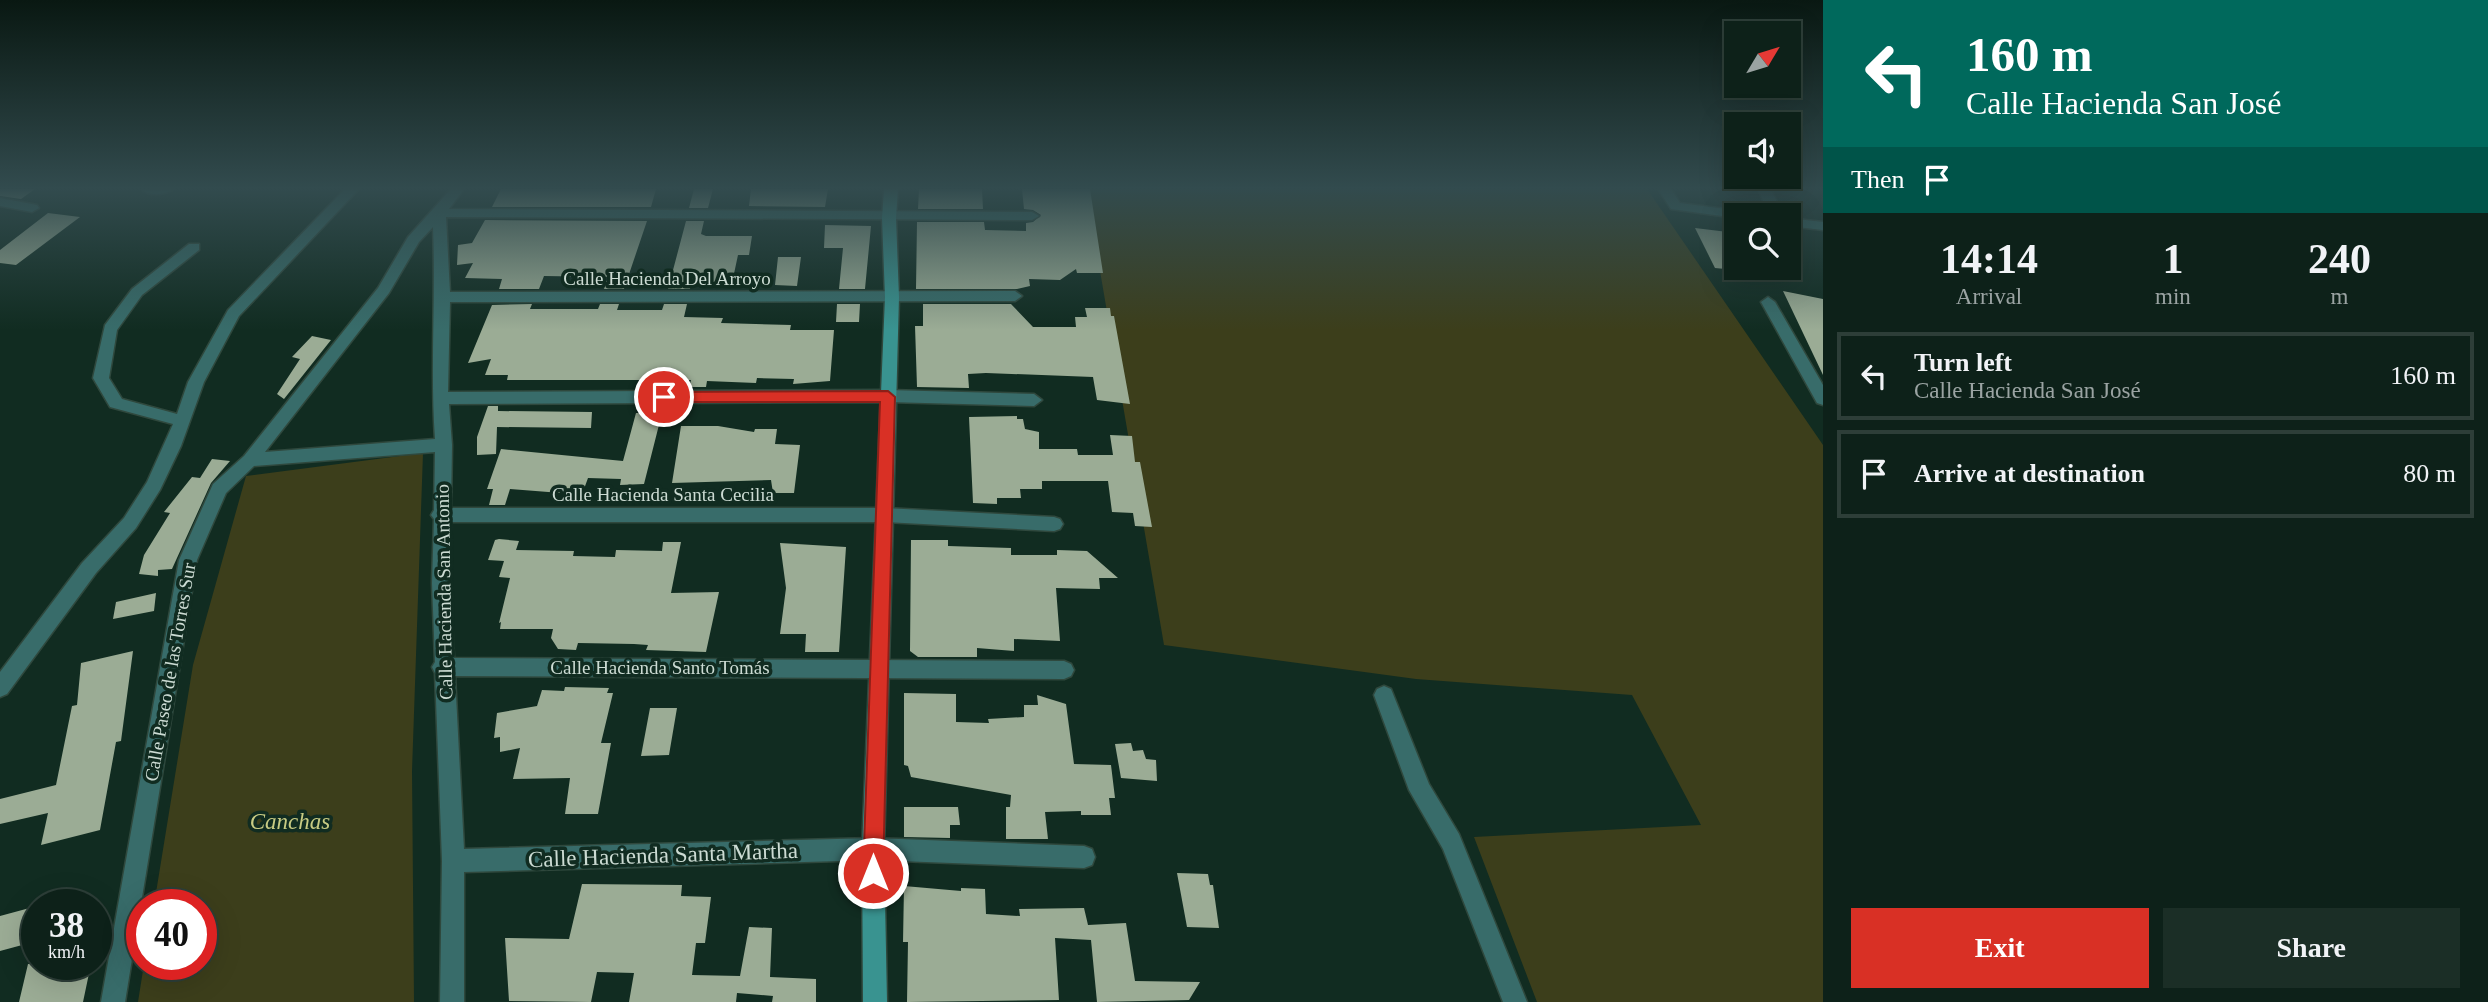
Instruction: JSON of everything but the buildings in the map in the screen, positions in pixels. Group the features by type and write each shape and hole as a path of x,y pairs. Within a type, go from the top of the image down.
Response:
{"street":[{"path":"0,688 82,578 130,523 154,485 173,446 196,382 233,313 308,236"},
{"name":"Calle Paseo de las Torres Sur","path":"113,1002 188,561 219,489 250,460 384,290 417,236"},
{"name":"Calle Hacienda San Antonio","path":"440,236 443,297 440,398 444,445 440,515 442,667 453,861 452,1002"},
{"path":"875,1002 873,849 892,297 890,236"},
{"path":"182,421 117,403 102,378 110,329 137,292 194,247"},
{"name":"Calle Hacienda Del Arroyo","path":"443,297 1015,296"},
{"path":"1768,302 1823,400"},
{"path":"440,398 888,397 1034,400"},
{"path":"250,460 444,445"},
{"name":"Calle Hacienda Santa Cecilia","path":"440,515 885,515 1054,524"},
{"name":"Calle Hacienda Santo Tomás","path":"442,667 1064,670"},
{"path":"1384,695 1420,790 1451,842 1515,1002"},
{"name":"Calle Hacienda Santa Martha","path":"453,861 873,849 1084,857"}],"green space":[{"path":"1094,236 1679,236 1823,445 1823,1002 1537,1002 1474,837 1701,825 1632,695 1416,679 1164,645"},
{"name":"Canchas","path":"423,453 412,771 414,1002 138,1002 141,980 217,980 217,889 157,889 193,665 246,476"}],"route":[{"path":"664,397 888,397 873,873"}]}
